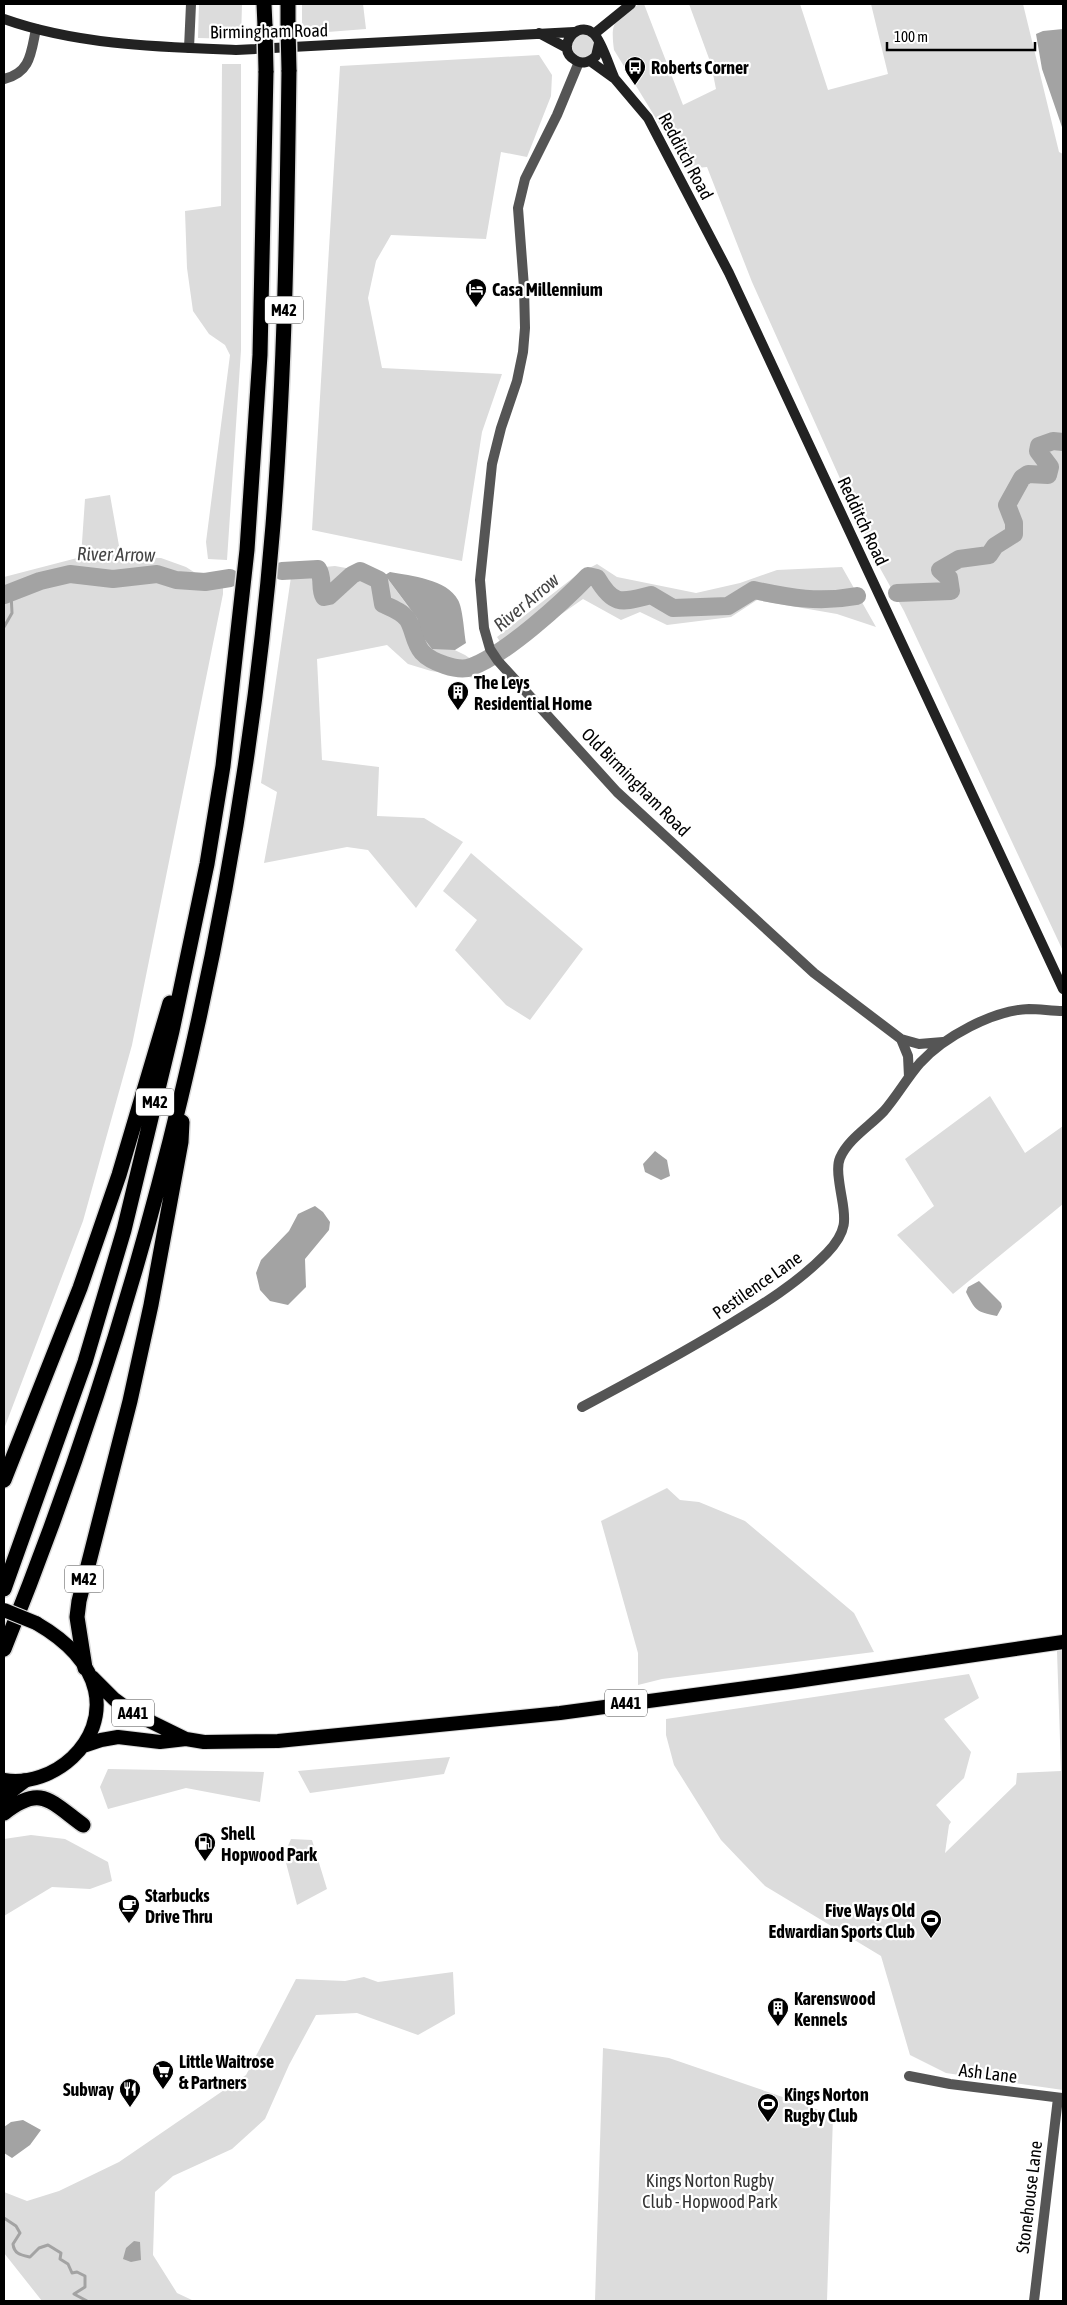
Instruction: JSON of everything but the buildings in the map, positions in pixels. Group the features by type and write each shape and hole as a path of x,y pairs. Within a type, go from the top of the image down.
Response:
{"highway":[{"name":"M42","path":"4,1589 91,1343 124,1230 190,950 223,766 247,550 260,355 266,71 264,4"},
{"name":"M42","path":"4,1649 38,1565 82,1438 132,1278 186,1077 229,869 251,720 271,549 286,286 288,4"},
{"name":"M42","path":"4,1480 83,1278 119,1175 163,1022 190,950"},
{"name":"M42","path":"87,1670 77,1624 78,1601 130,1401 151,1305 181,1142 186,1077"},
{"path":"4,1610 36,1623 68,1646 87,1670 95,1690 96,1708 94,1723 83,1746 70,1760 54,1772 24,1781 4,1780"},
{"name":"A441","path":"83,1746 118,1737 160,1742 186,1739 204,1742 278,1741 560,1713 1063,1642"},
{"name":"A441","path":"87,1670 114,1699 133,1713 186,1739"},
{"path":"4,1796 24,1781"},
{"path":"4,1813 18,1802 31,1797 41,1796 83,1825"}],"main road":[{"path":"596,38 631,4"},
{"name":"Birmingham Road","path":"4,19 36,29 86,38 189,48 236,50 574,32"},
{"path":"538,33 566,48 571,58 584,62 598,52 596,38 582,29 574,32 568,39 566,48"},
{"name":"Redditch Road","path":"596,38 615,79 648,118 728,273 1063,989"},
{"name":"Redditch Road","path":"584,62 615,79"}],"street":[{"path":"189,48 191,4"},
{"path":"4,79 12,77 24,68 34,50 36,29"},
{"name":"Old Birmingham Road","path":"584,62 525,179 519,201 519,229 526,328 517,381 501,428 492,464 480,580 484,628 490,649 498,661 618,792 814,973 901,1039 919,1044 943,1042"},
{"path":"943,1042 977,1024 1012,1011 1029,1009 1063,1011"},
{"path":"901,1039 908,1056 909,1077"},
{"name":"Pestilence Lane","path":"582,1408 685,1351 745,1315 784,1290 827,1253 842,1233 845,1223 837,1170 840,1158 855,1138 884,1110 927,1056 943,1042"},
{"name":"Ash Lane","path":"909,2076 950,2084 1060,2098"},
{"name":"Stonehouse Lane","path":"1034,2301 1060,2098"}],"green space":[{"path":"199,4 242,4 241,39 198,38"},
{"path":"302,4 363,4 366,29 302,34"},
{"path":"639,4 644,4 683,105 716,89 711,64 689,4 800,4 828,90 888,74 871,4 1023,4 1059,152 1063,154 1063,951 904,611 881,570 752,282 707,167 687,169 614,50 613,32 616,22"},
{"path":"583,32 594,39 596,51 585,60 573,55 572,46 572,41"},
{"path":"539,55 552,75 551,96 527,157 501,152 486,239 391,235 376,261 368,298 382,368 502,374 482,432 462,561 312,530 340,66"},
{"path":"222,64 241,64 241,350 227,560 208,559 206,542 230,355 225,345 209,334 193,311 187,268 185,211 221,206"},
{"path":"110,495 121,557 161,558 186,567 197,574 223,575 223,594 132,1045 83,1221 4,1429 4,577 81,557 85,499"},
{"path":"597,564 617,577 696,593 740,583 777,570 842,567 876,627 837,614 757,600 731,617 667,625 640,612 621,620 583,599 507,652 497,637 578,574"},
{"path":"335,566 385,575 432,639 465,655 484,668 475,678 431,671 408,664 387,645 317,659 322,760 379,767 377,816 424,818 463,842 416,908 368,850 347,847 264,863 277,792 261,783 292,570"},
{"path":"471,853 583,949 530,1020 506,1005 455,950 477,920 443,891"},
{"path":"990,1096 1025,1153 1063,1126 1063,1204 953,1294 897,1235 934,1206 905,1159"},
{"path":"667,1488 680,1500 699,1502 745,1521 854,1613 874,1652 662,1679 638,1685 638,1653 601,1521"},
{"path":"1063,1650 1063,2090 946,2073 910,2055 881,1956 765,1886 721,1840 674,1765 666,1735 666,1719 969,1674 979,1698 944,1719 971,1752 964,1778 936,1805 951,1822 945,1853 1016,1784 1017,1773 1061,1771 1057,1651"},
{"path":"450,1757 444,1774 310,1793 298,1771"},
{"path":"108,1769 264,1772 260,1802 186,1788 108,1809 100,1787"},
{"path":"31,1835 65,1839 108,1862 112,1881 90,1889 52,1887 4,1916 4,1839"},
{"path":"291,1839 312,1840 327,1889 297,1905 284,1855"},
{"path":"453,1972 455,2014 418,2035 357,2013 316,2015 289,2065 265,2119 232,2149 173,2176 155,2192 153,2255 177,2293 194,2301 42,2301 4,2253 4,2192 27,2201 59,2191 119,2162 246,2075 296,1979 345,1981 364,1977 378,1982"},
{"name":"Kings Norton Rugby Club - Hopwood Park","path":"603,2048 669,2058 833,2116 827,2301 595,2301"}],"shaded area":[{"path":"1063,29 1063,130 1042,69 1036,34 1043,31"},
{"path":"390,572 418,577 437,583 453,593 461,609 466,643 455,650 432,649 422,636 417,618 385,575"},
{"path":"655,1151 667,1160 670,1176 661,1180 645,1172 643,1164"},
{"path":"315,1206 323,1212 330,1222 329,1230 305,1259 306,1287 288,1305 270,1301 260,1290 256,1273 261,1260 289,1231 298,1214"},
{"path":"979,1281 1001,1303 1002,1307 997,1316 980,1311 969,1298 966,1292 968,1287"},
{"path":"23,2120 41,2130 30,2145 12,2158 4,2153 4,2127 11,2122"},
{"path":"134,2241 140,2242 141,2260 131,2262 123,2259 126,2248"}],"waterway":[{"name":"River Arrow","path":"897,593 951,591 949,578 940,570 959,559 989,555 995,546 1014,534 1014,523 1007,505 1022,478 1028,474 1048,475 1050,467 1038,451 1039,446 1053,441 1063,442"},
{"name":"River Arrow","path":"282,571 318,569 324,597 329,596 352,575 360,571 379,580 383,604 397,610 406,617 417,645 422,652 438,662 459,668 471,667 485,661 516,640 564,600 588,576 597,578 614,598 626,600 651,595 673,608 728,606 754,590 805,599 857,596"},
{"name":"River Arrow","path":"4,595 40,581 70,574 113,579 157,574 176,580 205,582 230,578"},
{"path":"4,627 12,613 11,593"},
{"path":"4,2218 16,2226 20,2233 13,2244 18,2254 30,2257 39,2248 48,2245 61,2253 60,2259 68,2264 72,2273 77,2272 85,2276 85,2287 74,2294 87,2301"}],"place":[{"name":"Roberts Corner","path":"635,86"},
{"name":"Casa Millennium","path":"476,308"},
{"name":"The Leys Residential Home","path":"458,711"},
{"name":"Shell Hopwood Park","path":"205,1862"},
{"name":"Starbucks Drive Thru","path":"129,1924"},
{"name":"Five Ways Old Edwardian Sports Club","path":"931,1939"},
{"name":"Karenswood Kennels","path":"778,2027"},
{"name":"Little Waitrose & Partners","path":"163,2090"},
{"name":"Subway","path":"130,2108"},
{"name":"Kings Norton Rugby Club","path":"768,2123"}]}
